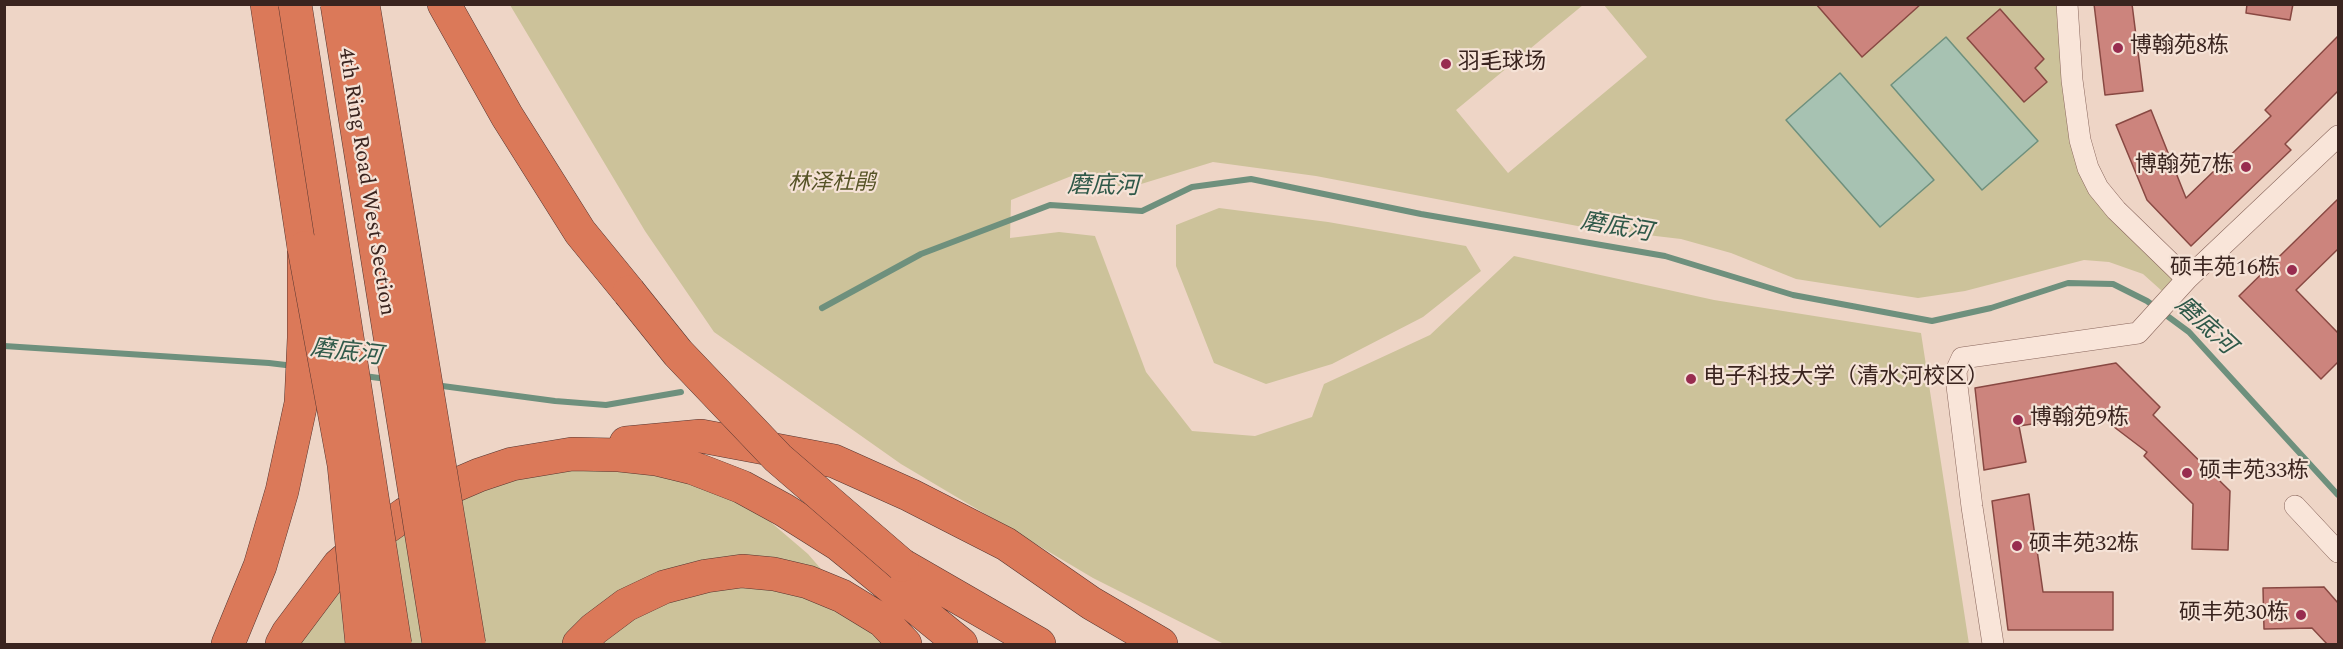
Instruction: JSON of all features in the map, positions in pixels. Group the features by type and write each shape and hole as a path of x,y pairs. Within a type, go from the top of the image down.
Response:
{"highway":[{"path":"267,4 304,248 344,465 362,645"},
{"name":"4th Ring Road West Section","path":"295,4 395,645"},
{"name":"4th Ring Road West Section","path":"337,4 439,645"},
{"path":"363,4 469,645"},
{"path":"444,4 507,116 580,232 678,353 778,458 902,565 1013,645"},
{"path":"228,645 260,566 282,491 301,403 304,248"},
{"path":"282,645 339,565 405,514 451,487 479,475 521,463 605,445 701,436 834,461 910,495 1006,544 1091,603 1161,645"},
{"path":"521,463 572,454 656,459 693,468 742,487 838,544 962,645"},
{"path":"902,565 1039,645"},
{"path":"579,645 594,629 626,605 664,587 706,576 742,572 774,574 808,582 842,596 883,621 905,645"}],"street":[{"path":"2067,4 2072,80 2080,140 2088,168 2098,188 2182,284"},
{"path":"1993,645 1972,507 1956,371 1962,358 2138,333 2182,284 2338,136"},
{"path":"2295,506 2338,552"}],"green space":[{"name":"电子科技大学（清水河校区）","path":"510,5 1583,5 1456,110 1508,173 1647,57 1604,5 2067,5 2088,168 2179,271 2162,291 2143,274 2109,262 2084,260 1965,291 1918,298 1796,279 1731,253 1681,239 1588,228 1316,176 1213,162 1128,188 1074,175 1011,200 1010,238 1059,232 1095,236 1146,372 1192,431 1255,436 1312,417 1324,384 1430,335 1514,256 1714,300 1921,333 1969,644 1224,644 1093,578 901,464 714,332 645,231"},
{"path":"1219,208 1328,222 1466,246 1481,271 1423,317 1332,364 1266,384 1214,363 1176,266 1176,225"},
{"path":"558,467 642,467 753,507 808,554 886,644 300,644 330,592 436,503"}],"shaded area":[{"path":"1946,37 2038,141 1982,190 1891,85"},
{"path":"1840,73 1934,180 1880,227 1786,120"}],"building":[{"path":"1816,4 1921,4 1862,57"},
{"name":"博翰苑8栋","path":"2094,4 2132,4 2143,91 2105,95"},
{"name":"博翰苑8栋","path":"2247,4 2293,4 2290,20 2246,13"},
{"path":"2000,9 2044,59 2035,68 2047,82 2024,102 1967,38"},
{"name":"博翰苑7栋","path":"2338,36 2338,91 2285,144 2291,150 2191,246 2147,200 2116,125 2151,110 2186,198 2271,116 2265,110"},
{"name":"硕丰苑16栋","path":"2338,199 2338,249 2296,290 2338,333 2338,362 2321,379 2239,296"},
{"name":"博翰苑9栋","path":"2116,363 2160,407 2153,415 2230,491 2228,550 2192,549 2193,504 2144,456 2147,452 2097,414 2019,426 2026,462 1984,470 1975,388"},
{"name":"硕丰苑32栋","path":"2029,494 2043,592 2113,592 2113,630 2008,630 1992,501"},
{"name":"硕丰苑30栋","path":"2324,587 2338,603 2338,645 2328,645 2312,628 2264,629 2263,588"}],"waterway":[{"name":"磨底河","path":"822,308 921,254 1050,205 1142,211 1192,187 1251,179 1421,214 1665,256 1793,295 1932,321 1991,308 2068,283 2113,284 2147,301 2189,332 2338,495"},
{"name":"磨底河","path":"4,346 294,366"},
{"name":"磨底河","path":"364,376 387,379"},
{"name":"磨底河","path":"435,385 555,401 606,405 681,392"}],"place":[{"name":"博翰苑8栋","path":"2118,48"},
{"name":"羽毛球场","path":"1446,64"},
{"name":"博翰苑7栋","path":"2246,167"},
{"name":"硕丰苑16栋","path":"2292,270"},
{"name":"电子科技大学（清水河校区）","path":"1691,379"},
{"name":"博翰苑9栋","path":"2018,420"},
{"name":"硕丰苑33栋","path":"2187,473"},
{"name":"硕丰苑32栋","path":"2017,546"},
{"name":"硕丰苑30栋","path":"2301,615"}],"park label":[{"name":"林泽杜鹃","path":"832,185"}]}
